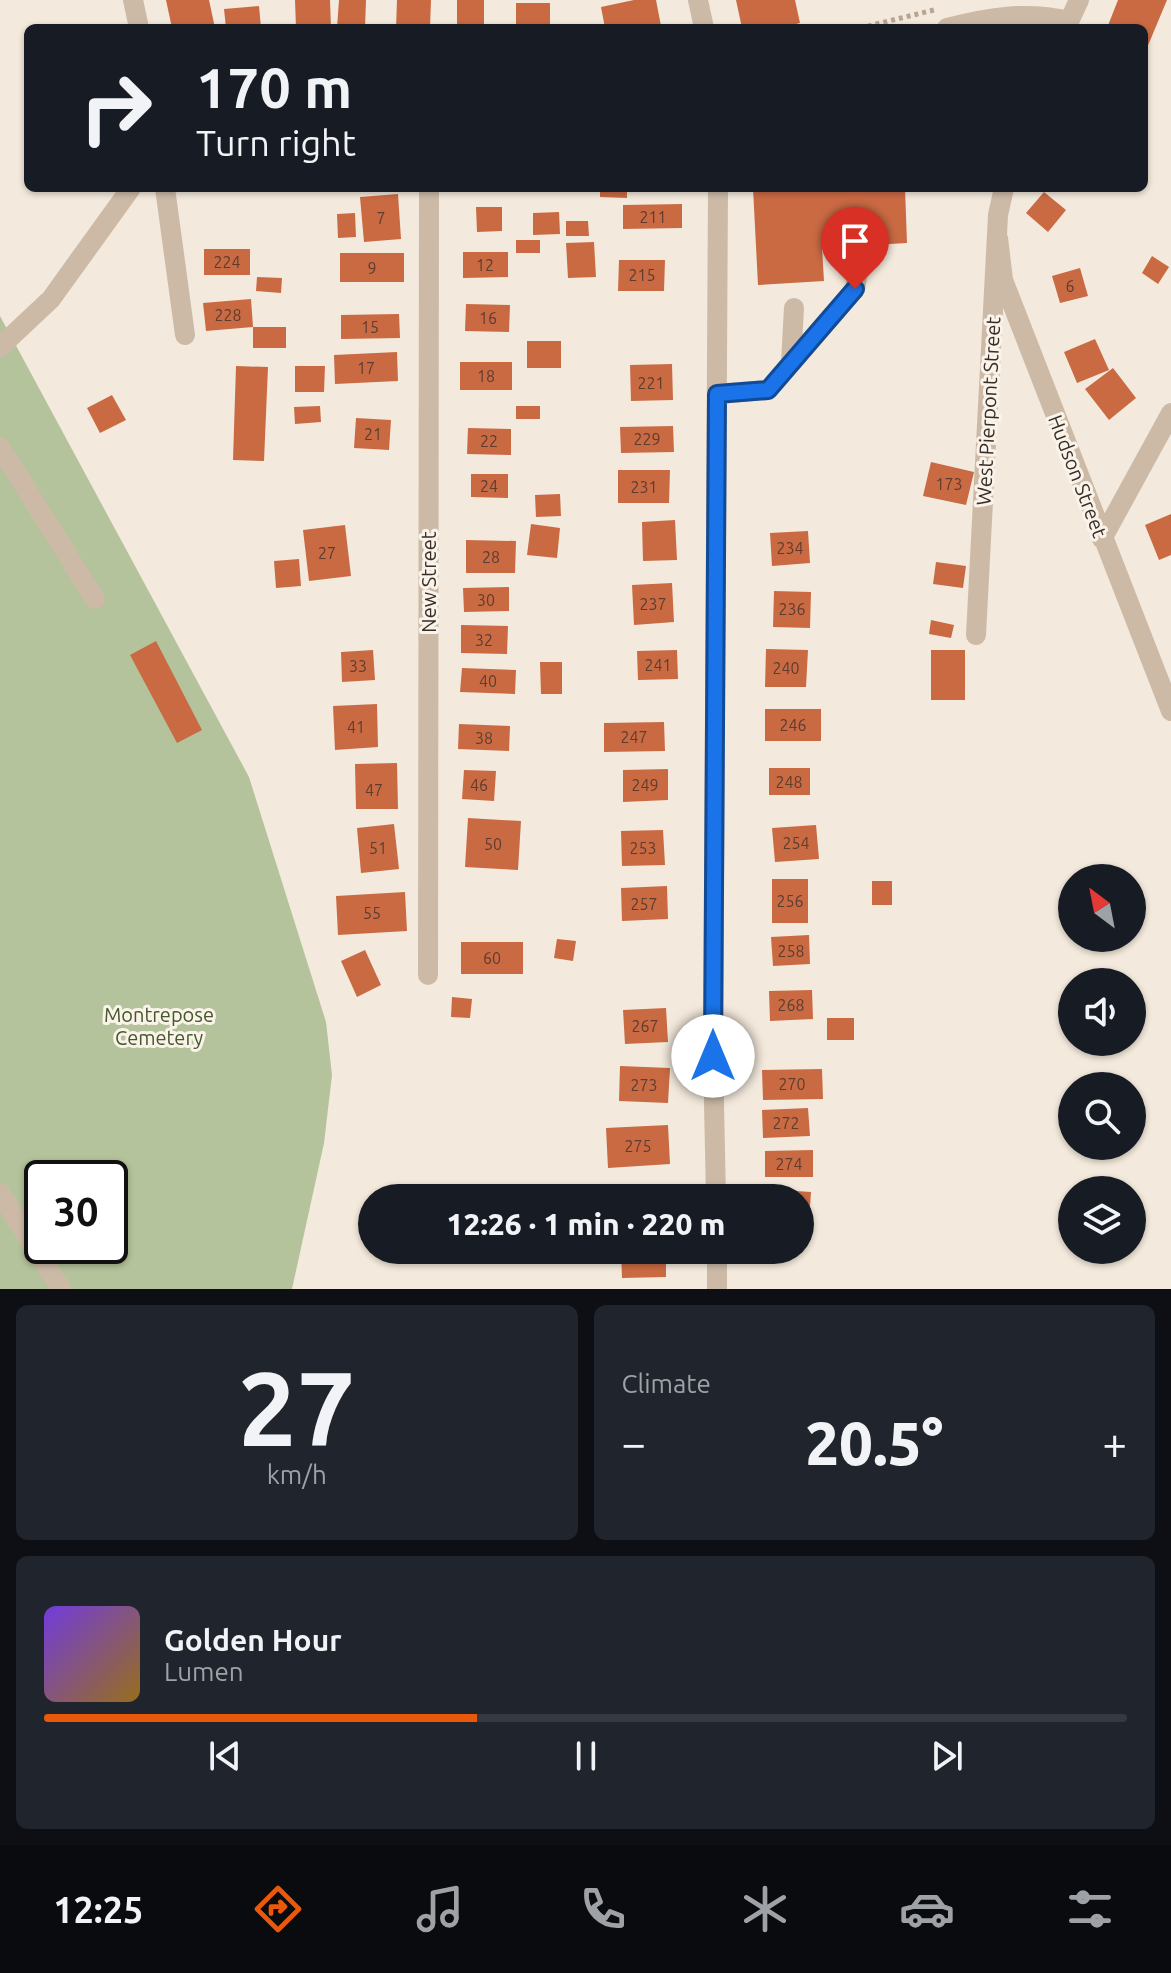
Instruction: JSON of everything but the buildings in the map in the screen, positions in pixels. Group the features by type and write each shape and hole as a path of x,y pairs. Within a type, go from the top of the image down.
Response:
{"street":[{"path":"133,0 138,24"},
{"path":"698,0 703,24"},
{"path":"949,23 1010,15 1041,15 1068,24 1079,0"},
{"path":"0,347 51,299 128,192"},
{"path":"166,192 185,335"},
{"name":"New Street","path":"428,975 429,192"},
{"path":"716,1184 713,1024 718,192"},
{"name":"West Pierpont Street","path":"976,635 998,215 1003,192"},
{"name":"Hudson Street","path":"998,238 1003,280 1171,711"},
{"path":"717,394 768,390 855,289 859,265"},
{"path":"791,362 794,308"},
{"path":"1102,539 1171,413"},
{"path":"0,447 95,599"},
{"path":"0,1193 61,1289"},
{"path":"717,1264 717,1289"}],"green space":[{"name":"Montrepose Cemetery","path":"0,316 249,777 326,1022 332,1075 324,1143 292,1289 0,1289"}],"route":[{"path":"713,1056 717,394 768,390 855,289"}]}
